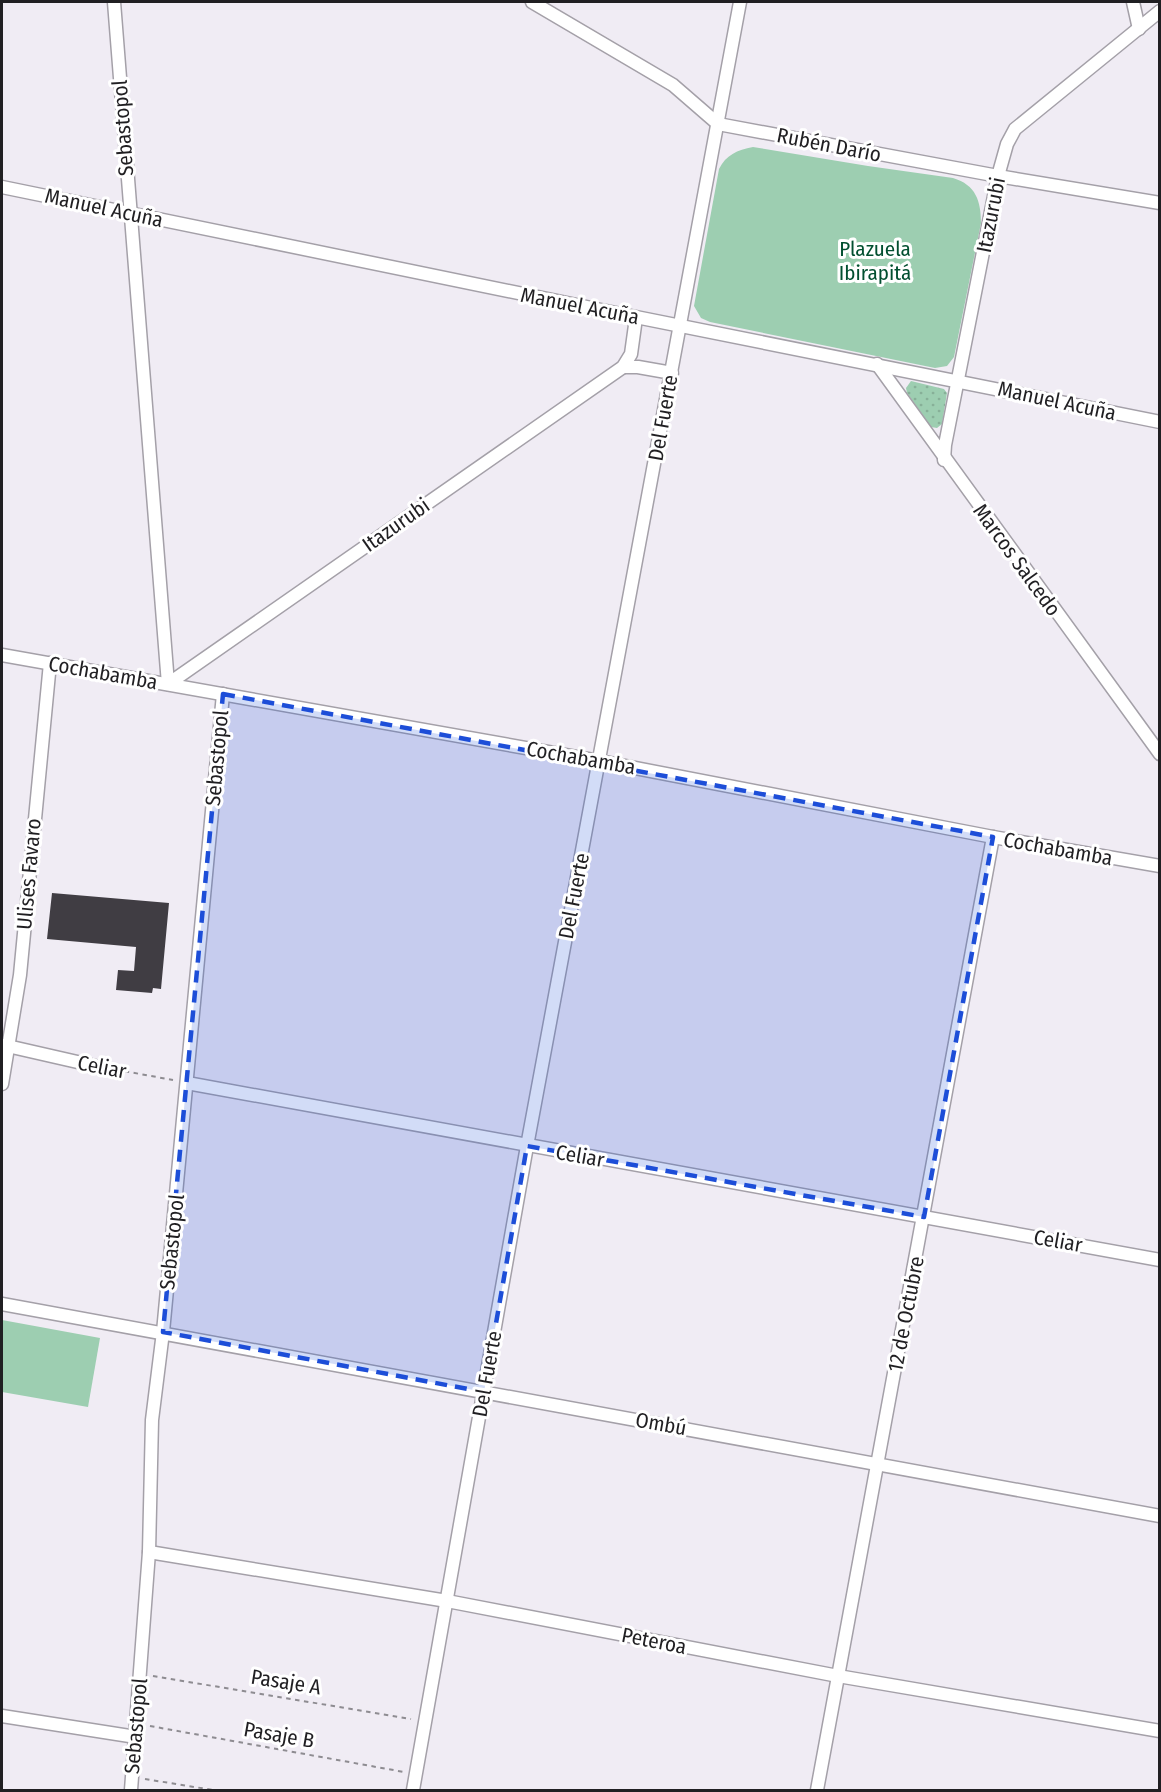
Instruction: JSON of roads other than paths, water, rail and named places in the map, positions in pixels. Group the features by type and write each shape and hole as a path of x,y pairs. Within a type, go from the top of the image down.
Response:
{"street":[{"name":"Sebastopol","path":"114,2 168,684"},
{"path":"532,2 673,85 718,124"},
{"name":"Del Fuerte","path":"413,1791 527,1146 740,2"},
{"path":"1133,2 1139,29"},
{"name":"Itazurubi","path":"944,460 998,176 1007,144 1015,129 1160,11"},
{"name":"Rubén Darío","path":"718,124 998,176 1160,203"},
{"name":"Manuel Acuña","path":"2,187 636,318 1160,422"},
{"path":"623,367 631,354 636,318"},
{"name":"Marcos Salcedo","path":"877,364 944,460 1160,754"},
{"path":"623,367 645,367 672,373"},
{"name":"Itazurubi","path":"168,684 623,367"},
{"name":"Cochabamba","path":"2,655 599,761 993,837 1160,866"},
{"name":"Ulises Favaro","path":"2,1084 5,1046 20,975 50,663"},
{"name":"Sebastopol","path":"131,1791 149,1552 152,1420 163,1332 223,694"},
{"name":"12 de Octubre","path":"817,1791 993,837"},
{"name":"Celiar","path":"5,1046 95,1066"},
{"name":"Celiar","path":"187,1083 1160,1260"},
{"name":"Ombú","path":"2,1304 1160,1516"},
{"name":"Peteroa","path":"149,1552 447,1601 838,1676 1160,1731"},
{"path":"2,1716 136,1737"}],"park label":[{"name":"Plazuela Ibirapitá","path":"875,261"}]}
